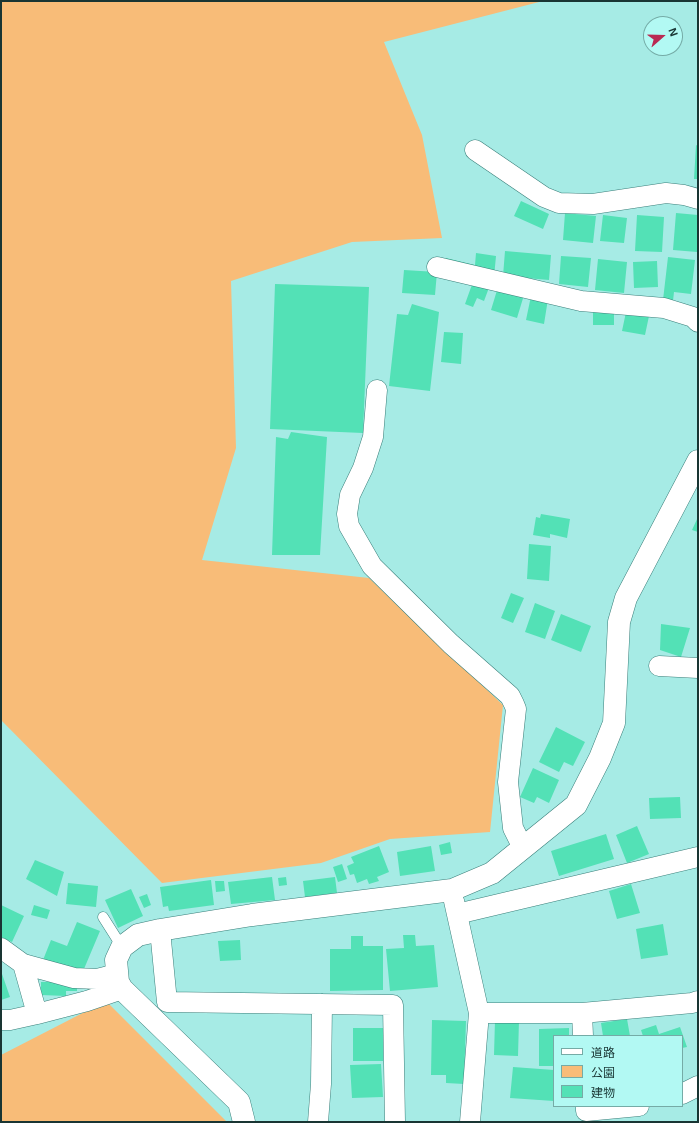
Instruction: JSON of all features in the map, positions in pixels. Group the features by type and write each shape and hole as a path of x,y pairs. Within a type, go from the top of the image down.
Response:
{"street":[{"path":"475,150 544,197 559,203 593,204 666,193 684,195 698,199"},
{"path":"437,267 581,301 664,308 693,317 698,322"},
{"path":"376,390 373,437 363,468 350,495 347,514 349,526 372,566 451,644 510,696 516,709 508,782 513,828 523,848"},
{"path":"244,1122 239,1102 120,981 116,960 122,947 138,934 160,930 252,915 452,890 492,873 576,805 600,758 614,723 619,622 626,598 698,461"},
{"path":"659,666 698,668"},
{"path":"457,914 698,857"},
{"path":"452,890 480,1013 470,1122"},
{"path":"160,930 167,1002 393,1005 395,1122"},
{"path":"1,948 23,964 74,978 120,981"},
{"path":"23,964 37,1014"},
{"path":"1,1020 37,1014 86,1001 120,981"},
{"path":"480,1013 582,1014 692,1003 698,1001"},
{"path":"318,1122 321,1084 322,1004"},
{"path":"582,1014 583,1035"},
{"path":"683,1094 698,1086"},
{"path":"586,1107 586,1110 626,1107"}],"lane":[{"path":"103,917 122,947"}],"green space":[{"path":"1,1 543,1 384,42 422,135 442,238 352,242 231,281 236,448 202,560 369,578 503,705 490,832 390,839 321,863 162,883 1,720"},
{"path":"106,1001 227,1122 1,1122 1,1055"}],"building":[{"path":"696,145 698,146 698,179 694,179"},
{"path":"521,201 549,214 543,229 514,216"},
{"path":"565,213 596,216 593,243 563,240"},
{"path":"676,213 698,215 697,252 673,250"},
{"path":"603,215 627,218 624,243 600,241"},
{"path":"637,215 664,217 662,252 635,251"},
{"path":"505,251 551,255 549,280 503,276"},
{"path":"476,253 496,256 494,277 445,264 446,258 475,265"},
{"path":"561,256 591,258 588,287 559,284"},
{"path":"668,257 695,260 691,294 674,292 673,301 663,300"},
{"path":"598,259 627,262 624,293 595,290"},
{"path":"657,261 658,287 634,288 633,262"},
{"path":"404,270 437,272 435,295 402,293"},
{"path":"474,279 490,285 484,301 477,298 473,307 465,304"},
{"path":"275,284 369,287 363,433 270,429"},
{"path":"498,287 524,295 517,318 491,310"},
{"path":"531,296 548,299 544,324 526,320"},
{"path":"412,304 439,312 430,391 389,386 397,314 408,315"},
{"path":"593,310 614,310 614,325 593,325"},
{"path":"626,312 649,316 645,335 622,331"},
{"path":"444,332 463,333 461,364 441,362"},
{"path":"291,432 327,437 320,555 272,555 276,437 288,439"},
{"path":"541,514 570,519 567,538 550,534 550,538 533,535 536,517 540,518"},
{"path":"698,517 698,532 692,530"},
{"path":"529,544 551,546 549,581 527,579"},
{"path":"511,593 524,598 513,623 501,618"},
{"path":"535,603 555,611 545,639 525,632"},
{"path":"561,614 591,626 581,652 551,640"},
{"path":"661,624 690,628 681,657 660,650"},
{"path":"556,727 585,742 573,766 564,762 559,772 539,762"},
{"path":"533,768 559,780 549,803 537,797 534,803 520,797"},
{"path":"680,797 681,818 650,819 649,798"},
{"path":"637,826 649,854 627,863 616,835"},
{"path":"606,834 614,859 559,876 551,851"},
{"path":"450,842 452,853 441,855 439,845"},
{"path":"379,846 389,872 377,877 379,881 369,884 367,879 357,883 354,874 350,875 347,866 354,863 351,857"},
{"path":"431,846 435,871 400,876 397,852"},
{"path":"35,860 64,872 57,896 26,879"},
{"path":"342,864 347,879 338,882 333,867"},
{"path":"272,877 275,900 231,904 228,882"},
{"path":"286,877 287,885 279,886 278,878"},
{"path":"335,877 337,893 305,897 303,881"},
{"path":"211,880 214,905 169,911 168,906 163,907 160,887"},
{"path":"215,881 224,881 225,891 216,892"},
{"path":"68,883 98,886 96,907 66,904"},
{"path":"631,884 640,913 617,919 609,891"},
{"path":"131,889 143,916 118,928 105,900"},
{"path":"147,894 151,905 144,908 139,897"},
{"path":"1,905 24,916 12,942 1,937"},
{"path":"34,905 50,910 47,919 31,915"},
{"path":"77,922 100,931 81,976 43,960 51,940 67,946"},
{"path":"663,924 668,955 641,959 636,929"},
{"path":"403,935 415,935 416,946 434,945 438,987 390,991 386,949 404,948"},
{"path":"351,936 363,936 363,946 383,946 383,990 330,991 330,949 351,949"},
{"path":"240,940 241,960 220,961 218,941"},
{"path":"1,971 10,997 1,1000"},
{"path":"41,982 77,982 77,991 66,991 66,996 41,995"},
{"path":"627,1019 630,1035 603,1035 601,1023"},
{"path":"432,1020 466,1021 464,1084 446,1083 446,1075 431,1075"},
{"path":"495,1020 519,1020 518,1056 494,1055"},
{"path":"656,1025 659,1034 680,1027 683,1035 643,1035 641,1030"},
{"path":"353,1028 383,1028 383,1061 353,1061"},
{"path":"569,1028 569,1035 553,1035 553,1066 539,1066 539,1029"},
{"path":"683,1036 687,1047 683,1048"},
{"path":"381,1064 383,1097 352,1098 350,1065"},
{"path":"513,1067 553,1070 553,1101 510,1098"}]}
